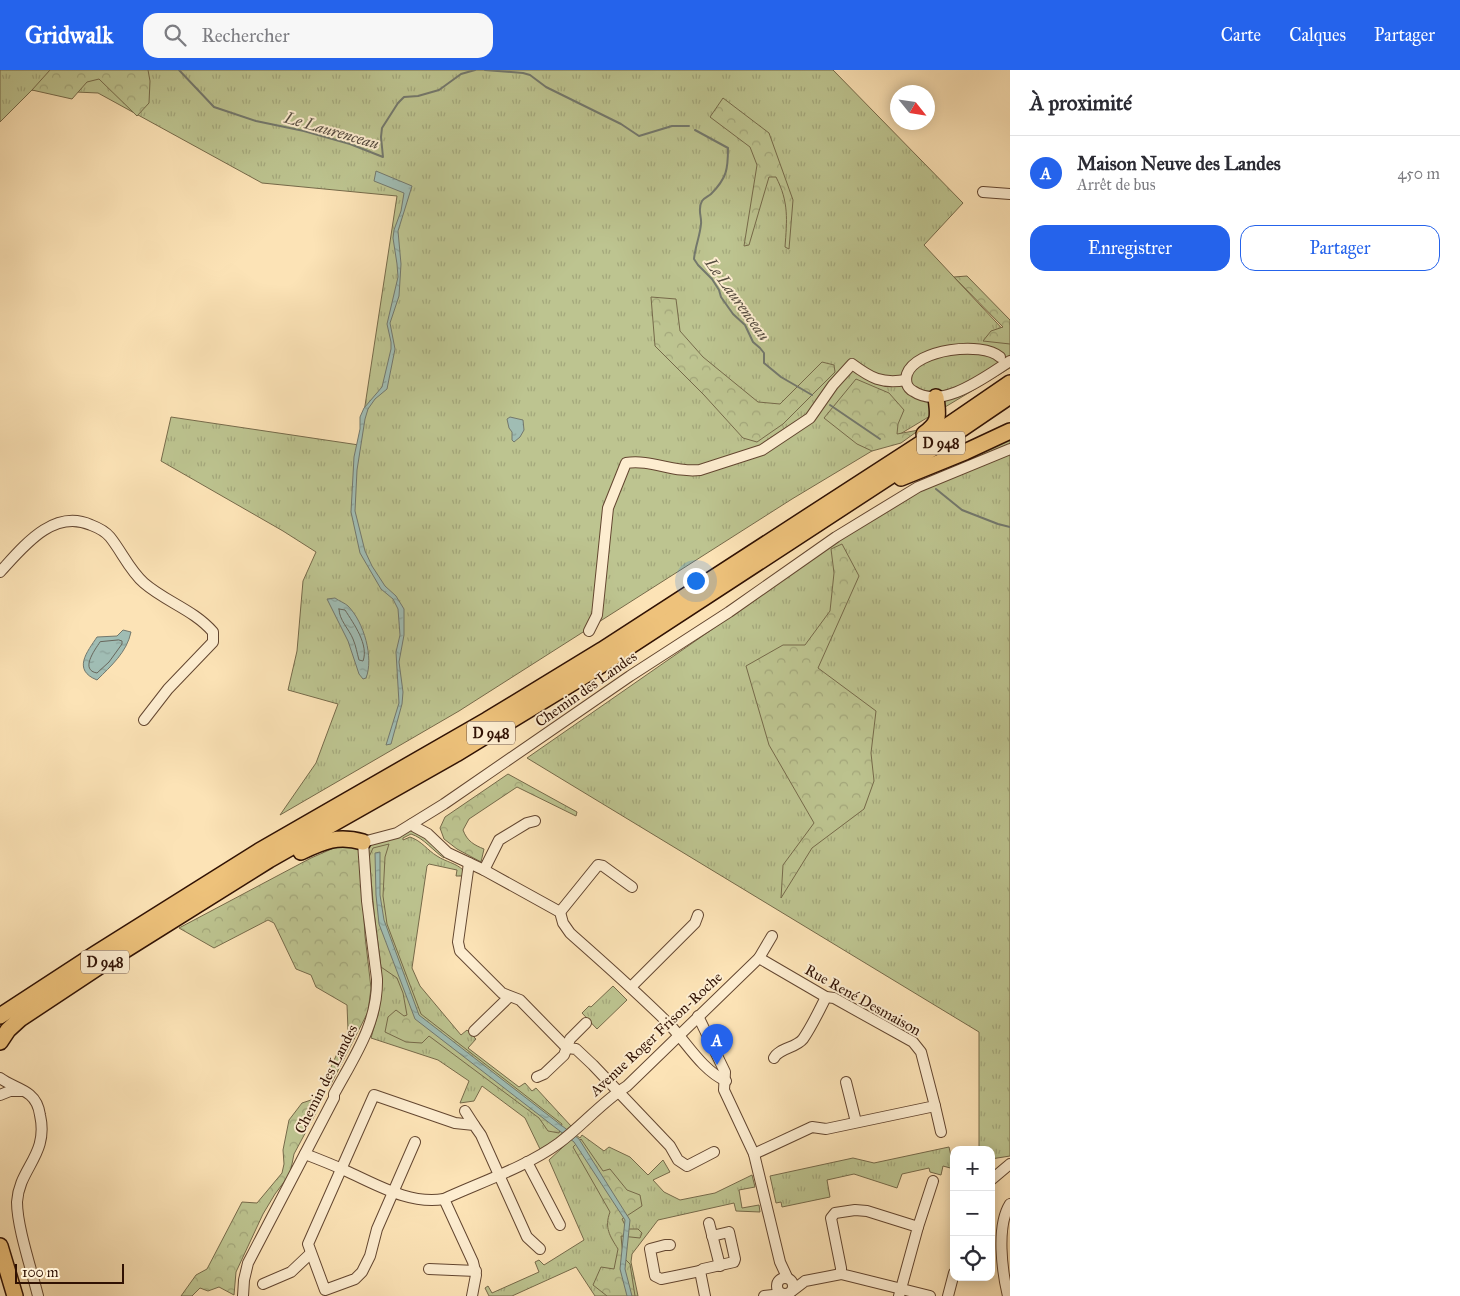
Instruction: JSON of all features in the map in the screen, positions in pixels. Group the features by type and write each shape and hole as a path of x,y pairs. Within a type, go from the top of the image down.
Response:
{"highway":[{"name":"D 948","path":"0,1016 259,851 550,683 895,460 1010,382"},
{"name":"D 948","path":"0,1042 8,1030 31,1011 241,877 456,754 552,696 871,489 1010,396"},
{"path":"895,460 903,449 937,423 936,397"},
{"path":"871,489 882,489 918,470 1010,431"},
{"path":"241,877 255,876 297,854 331,840 342,838 363,842"},
{"path":"0,1246 14,1296"}],"street":[{"path":"984,192 1010,194"},
{"path":"961,349 983,349 990,350 1005,359 967,388 936,397 915,393 910,390 906,380 907,374 916,364 939,353 961,349"},
{"path":"589,631 597,615 608,508 626,463 638,461 680,471 691,471 700,470 762,450 810,418 833,385 852,364 877,380 892,382 906,380"},
{"name":"Chemin des Landes","path":"243,1296 248,1262 368,1032 375,1003 377,979 363,842 397,833 423,817 514,758 630,676 729,612 844,532 927,482 1010,449"},
{"path":"0,572 25,545 49,526 66,521 84,521 104,530 110,536 143,582 160,595 204,622 213,632 213,642 168,689 144,720"},
{"path":"423,817 428,834"},
{"path":"484,870 498,840 527,823 535,821"},
{"path":"412,824 428,834 448,853 484,870 560,912 563,923 570,933 631,987 679,1035 715,1076 726,1081"},
{"path":"469,863 458,942 460,951 502,993 520,1000 568,1048 576,1049 670,1146 678,1160 687,1166 714,1152"},
{"path":"560,912 598,865 603,866 632,887"},
{"path":"631,987 696,924 698,915"},
{"name":"Avenue Roger Frison-Roche","path":"305,1154 393,1192 423,1201 444,1199 527,1162 560,1142 627,1086 759,958 772,936"},
{"name":"Rue René Desmaison","path":"759,958 826,997 834,998 913,1042 921,1052 940,1132"},
{"path":"474,1031 509,997"},
{"path":"774,1058 776,1054 795,1046 802,1040 826,997"},
{"path":"698,1016 722,1063 726,1081 724,1090 754,1154 780,1262 783,1280 778,1291 787,1292"},
{"path":"537,1077 544,1074 564,1055 570,1038 586,1024"},
{"path":"0,1078 31,1096 35,1101 42,1124 39,1149 20,1187 17,1201 17,1211 38,1296"},
{"path":"846,1082 856,1122"},
{"path":"0,1095 10,1091 23,1091"},
{"path":"414,1142 376,1228 370,1256 362,1272 355,1279 326,1293 310,1254 308,1244 374,1095 455,1123 474,1125"},
{"path":"754,1154 812,1127 826,1129 935,1106"},
{"path":"466,1111 481,1135 527,1237 540,1249"},
{"path":"527,1162 560,1226"},
{"path":"995,1177 1010,1164"},
{"path":"900,1292 933,1181"},
{"path":"444,1199 476,1271 476,1283 472,1296"},
{"path":"1008,1296 1002,1261 1004,1217 1010,1204"},
{"path":"841,1274 830,1218 835,1213 855,1210 867,1211 918,1227"},
{"path":"709,1223 720,1266"},
{"path":"670,1246 664,1245 650,1249 655,1276 662,1279 734,1262 729,1232 712,1236"},
{"path":"263,1284 291,1272 310,1254"},
{"path":"429,1269 476,1271"},
{"path":"700,1271 705,1296"},
{"path":"764,1296 783,1280 805,1281 841,1274 900,1292 930,1296"},
{"path":"783,1280 793,1285 787,1292"},
{"path":"764,1296 787,1292 805,1281"},
{"path":"948,1296 952,1281"}],"green space":[{"path":"0,70 833,70 963,203 924,245 1010,337 1010,368 792,499 459,711 280,815 316,763 338,704 288,690 297,651 303,581 316,552 161,461 171,417 359,445 397,196 262,183 98,93 32,90 0,122"},
{"path":"50,70 148,70 150,81 149,103 137,116 99,79 87,82 72,99 32,90"},
{"path":"723,98 769,133 793,200 789,249 785,247 785,203 776,177 769,177 749,245 744,246 757,165 750,147 710,117"},
{"path":"967,276 1010,320 1010,344 983,341 991,331 1003,327 954,277"},
{"path":"651,297 676,299 680,331 703,357 758,402 780,404 822,362 834,365 835,372 783,424 757,442 743,438 704,395 655,346"},
{"path":"856,379 889,393 904,410 898,424 897,434 919,430 901,443 872,451 857,444 824,418"},
{"path":"1010,435 1010,1156 995,1158 995,1146 979,1146 979,1032 527,758 842,539"},
{"path":"842,544 859,576 818,668 876,711 871,753 874,781 864,809 812,848 781,898 783,865 814,823 769,745 746,666 783,645 805,645 830,611 834,573 831,549"},
{"path":"508,774 577,812 576,816 517,787 469,819 463,830 471,842 484,849 481,862 457,849 444,839 440,828 445,817"},
{"path":"410,830 419,832 446,855 444,858 416,836 411,834 403,838 403,840 410,837 414,839 437,856 463,870 463,876 456,876 457,870 429,864 427,866 412,968 420,986 461,1035 467,1030 476,1039 468,1048 519,1087 525,1083 532,1091 536,1088 571,1126 554,1141 540,1149 525,1118 482,1086 474,1101 460,1103 469,1081 438,1060 371,1038 379,1010 380,988 367,849 371,844"},
{"path":"343,844 354,845 360,852 365,936 371,988 368,1012 330,1086 324,1082 348,1030 347,1005 316,987 311,975 296,969 274,923 268,920 214,948 179,928 311,858"},
{"path":"389,844 385,857 383,896 387,924 421,1014 562,1124 559,1133 548,1131 539,1118 429,1036 422,1043 406,1042 385,1032 388,1017 396,1010 404,1016 407,1015 403,993 397,978 381,967 374,912 369,857 373,848"},
{"path":"613,986 627,1000 597,1029 582,1013"},
{"path":"314,1099 318,1103 317,1111 294,1154 290,1174 263,1214 236,1272 234,1295 219,1287 208,1291 200,1288 192,1296 181,1296 196,1275 207,1269 242,1202 257,1203 282,1173 284,1164 283,1150 289,1120 302,1103"},
{"path":"576,1135 580,1138 582,1135 604,1151 609,1147 630,1157 648,1175 663,1160 670,1172 653,1180 664,1192 680,1200 715,1193 752,1175 755,1187 739,1190 742,1208 759,1205 760,1212 736,1211 734,1203 658,1220 632,1254 631,1262 638,1296 595,1296 576,1267 512,1296 489,1296 485,1288 488,1286 492,1293 539,1272 535,1262 539,1260 544,1265 584,1240 549,1160"},
{"path":"581,1139 603,1171 610,1169 627,1190 640,1195 642,1206 622,1219 627,1229 638,1229 642,1233 640,1238 621,1236 623,1257 630,1264 635,1296 607,1296 593,1285 601,1267 614,1269 618,1249 610,1236 608,1227 610,1212 573,1147"},
{"path":"949,1147 950,1152 950,1168 943,1166 941,1175 930,1172 929,1168 902,1174 897,1188 854,1174 827,1180 830,1197 782,1207 781,1202 776,1203 770,1176 853,1158 874,1163"}],"water":[{"path":"376,171 412,186 398,231 401,264 399,296 390,323 395,349 387,389 375,399 368,409 365,419 357,470 355,511 365,551 372,566 385,586 396,596 404,609 404,635 399,662 403,692 402,704 391,744 386,745 399,703 396,652 400,635 398,609 393,599 381,589 360,553 351,512 354,457 360,429 360,417 364,408 382,387 391,349 387,324 398,277 393,238 404,193 374,181"},
{"path":"510,417 523,420 524,430 514,442 507,419"},
{"path":"335,598 348,606 354,613 363,631 369,661 366,678 363,679 359,674 348,641 327,599"},
{"path":"123,630 131,632 122,652 97,680 89,676 83,666 84,660 97,637 117,636"},
{"path":"380,852 380,895 384,920 419,1015 579,1139 630,1220 625,1269 632,1296 627,1296 620,1269 625,1220 574,1142 415,1019 379,924 375,853"}],"waterway":[{"name":"Le Laurenceau","path":"179,70 214,107 256,121 304,131 350,144 383,157 382,128 404,97 418,96 439,90 461,74 475,70"},
{"name":"Le Laurenceau","path":"485,70 530,75 546,87 621,124 639,136 672,126 689,126"},
{"name":"Le Laurenceau","path":"695,130 728,148 728,162 726,173 720,183 701,204 700,233 694,259 712,279 721,297 733,314 745,325 753,342 764,353 764,363 781,377 812,395"},
{"name":"Le Laurenceau","path":"830,405 880,439"},
{"name":"Le Laurenceau","path":"936,489 962,510 1010,527"}],"place":[{"name":"Maison Neuve des Landes","path":"717,1065"}]}
